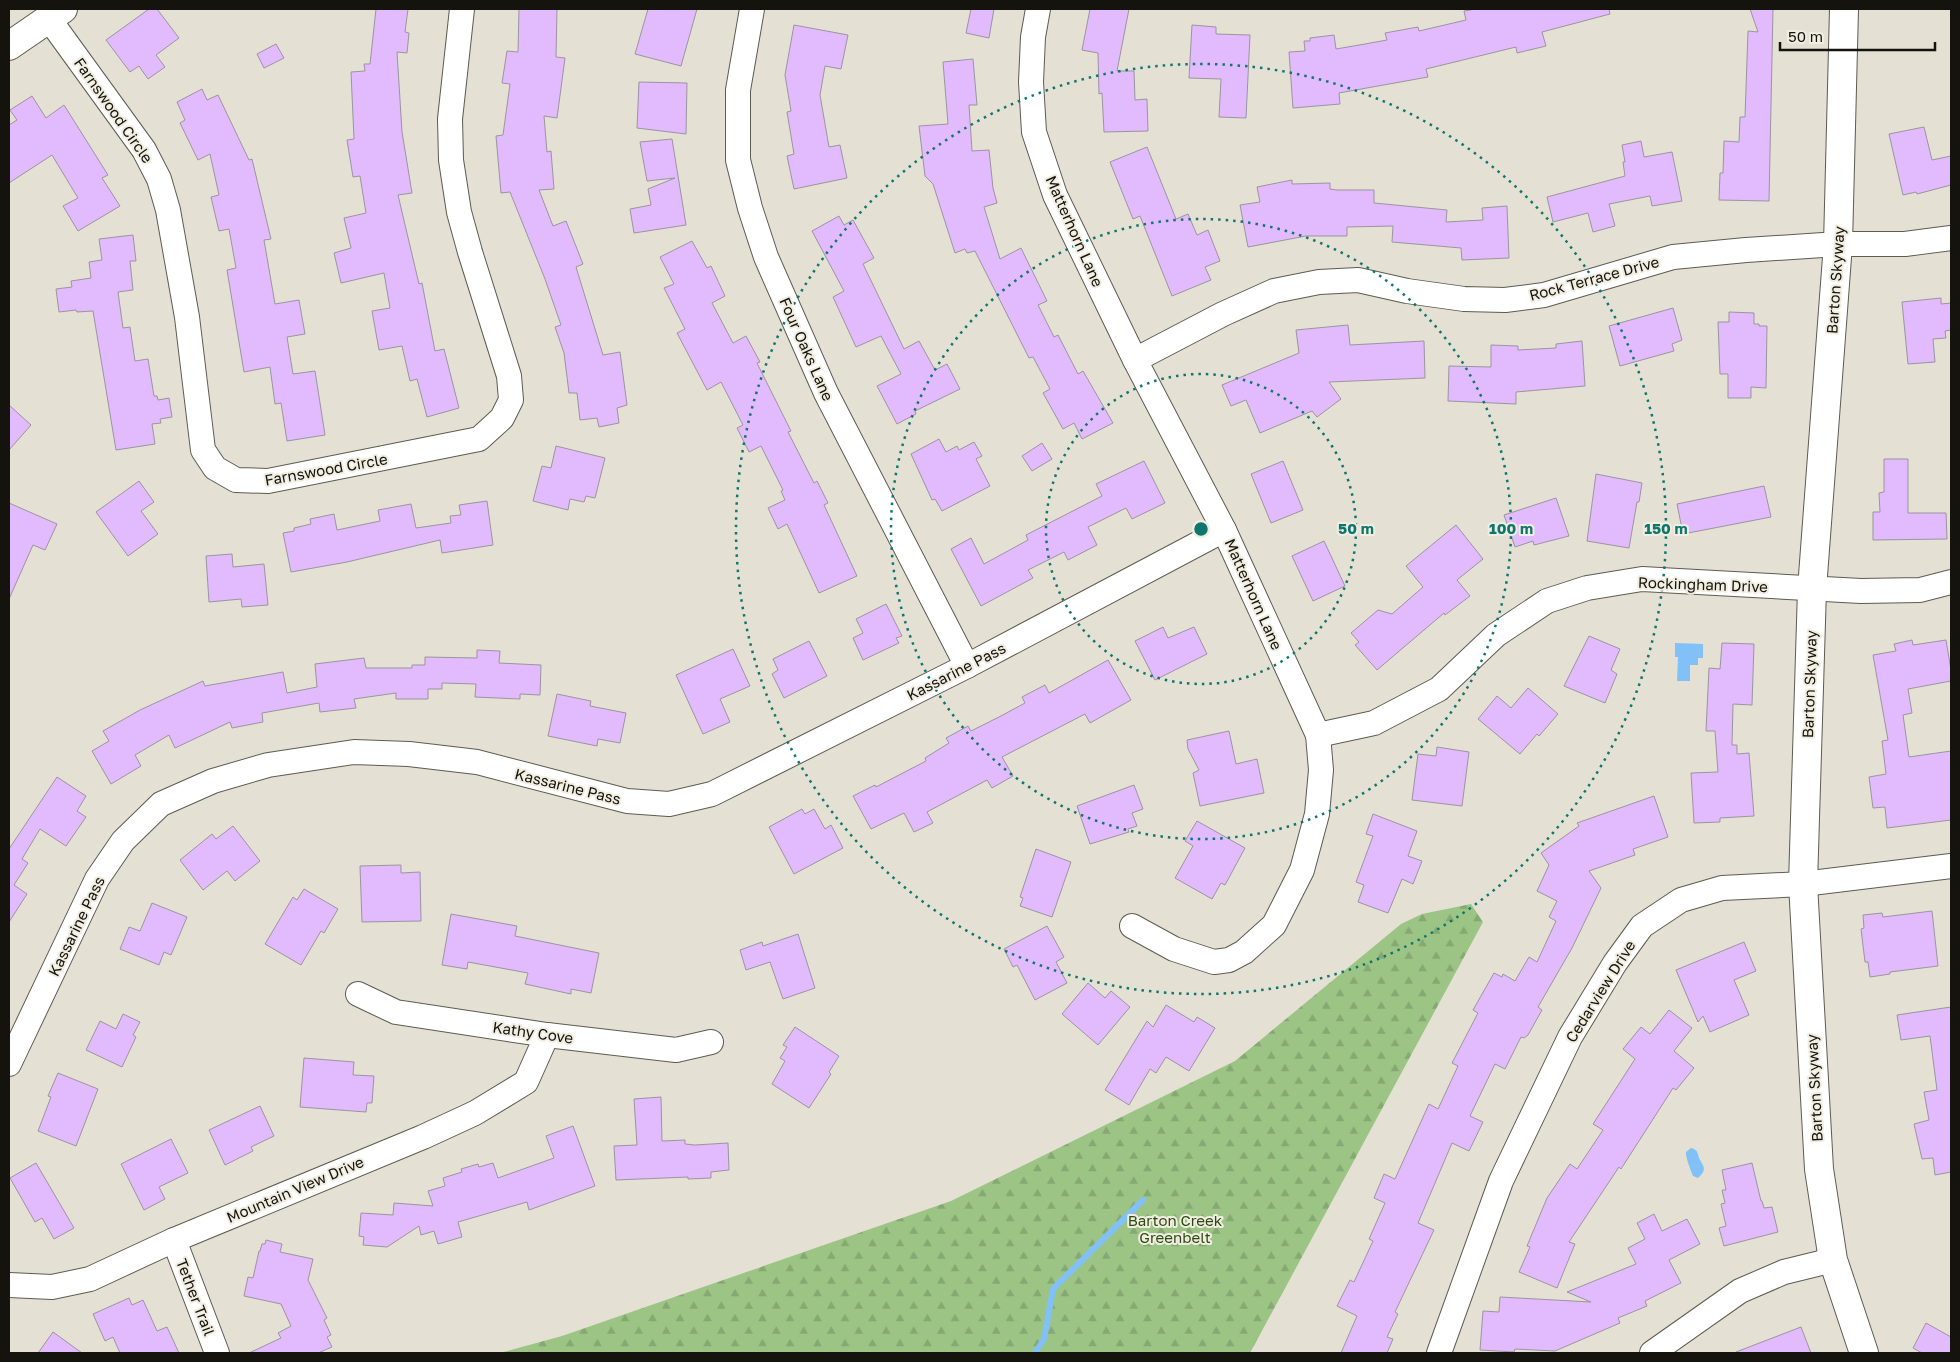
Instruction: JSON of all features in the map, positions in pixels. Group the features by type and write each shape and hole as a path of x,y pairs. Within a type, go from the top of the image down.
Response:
{"street":[{"name":"Farnswood Circle","path":"56,14 144,150 160,179 168,210 187,317 203,450 215,468 236,480 268,481 443,448 479,439 502,418 511,400 509,376 459,212 450,160 450,119 462,9"},
{"name":"Four Oaks Lane","path":"752,9 738,90 738,160 750,208 766,257 826,393 967,666"},
{"name":"Matterhorn Lane","path":"1038,9 1033,37 1031,82 1034,132 1055,195 1135,360 1224,530 1318,735 1321,770 1317,814 1302,870 1274,925 1244,952 1229,960 1214,962 1174,949 1132,926"},
{"name":"Barton Skyway","path":"1844,9 1838,244 1812,589 1803,884 1819,1170 1833,1260 1864,1353"},
{"path":"9,46 56,14"},
{"name":"Rock Terrace Drive","path":"1135,360 1223,314 1274,291 1319,282 1358,280 1407,292 1464,299 1505,300 1544,295 1673,257 1838,244 1905,244 1951,238"},
{"name":"Kassarine Pass","path":"9,1064 97,879 124,840 161,804 214,781 268,765 354,752 409,754 477,762 627,801 669,804 712,794 967,666 1224,530"},
{"name":"Rockingham Drive","path":"1318,735 1374,723 1439,690 1496,635 1547,601 1587,588 1642,579 1812,589 1920,590 1951,582"},
{"name":"Cedarview Drive","path":"1438,1353 1501,1182 1570,1037 1614,963 1642,926 1682,900 1722,888 1803,884 1951,866"},
{"name":"Kathy Cove","path":"358,994 396,1012 547,1035 676,1050 711,1042"},
{"name":"Mountain View Drive","path":"9,1284 52,1287 90,1279 174,1240 423,1137 475,1113 526,1082 547,1035"},
{"name":"Tether Trail","path":"174,1240 217,1353"},
{"path":"1652,1353 1740,1292 1784,1272 1833,1260"}],"green space":[{"name":"Barton Creek Greenbelt","path":"1471,904 1483,922 1250,1353 500,1353 562,1336 951,1201 1235,1061 1401,924 1422,914"}],"water":[{"path":"1675,643 1703,644 1703,658 1698,658 1698,665 1690,665 1690,681 1677,681 1678,657 1675,657"},
{"path":"1691,1148 1697,1151 1704,1167 1698,1178 1693,1176 1686,1157 1686,1152"}],"building":[{"path":"149,9 157,9 179,38 156,55 165,67 148,79 139,66 130,72 106,40"},
{"path":"376,9 408,9 405,32 409,33 407,53 397,52 402,132 412,193 398,195 419,284 422,283 435,351 444,349 459,408 427,417 417,379 410,381 402,346 379,350 372,311 390,308 384,273 341,283 334,253 351,248 344,218 366,213 360,176 353,177 347,140 354,139 351,72 365,71 364,64 370,64"},
{"path":"519,9 557,9 556,57 565,58 557,118 544,116 547,152 551,151 554,189 539,190 553,226 566,221 583,264 576,267 603,355 620,352 627,405 617,408 619,423 599,427 597,418 580,420 577,393 569,393 564,353 555,327 561,325 545,279 510,192 501,193 496,136 503,135 510,84 502,83 507,51 518,52"},
{"path":"648,9 697,9 681,66 635,54"},
{"path":"971,9 994,9 989,38 966,33"},
{"path":"1090,9 1129,9 1117,71 1134,71 1135,100 1147,99 1148,131 1104,132 1102,93 1099,94 1098,53 1082,50"},
{"path":"1476,9 1609,9 1610,14 1542,32 1546,46 1517,53 1516,47 1426,69 1428,77 1339,93 1340,104 1293,108 1289,52 1305,51 1304,41 1310,41 1310,38 1334,35 1336,49 1387,40 1385,33 1418,27 1419,31 1466,20 1464,11"},
{"path":"1750,9 1773,9 1769,201 1719,200 1720,173 1723,173 1724,141 1739,142 1740,117 1745,117 1748,31 1758,32"},
{"path":"794,25 848,35 841,69 825,66 820,95 829,147 840,145 847,178 794,189 787,156 794,154 787,112 791,111 785,75"},
{"path":"1192,25 1216,27 1216,34 1250,35 1246,118 1219,117 1221,79 1189,78"},
{"path":"276,44 284,58 264,68 257,54"},
{"path":"973,59 977,105 969,105 972,151 989,150 993,188 997,203 984,207 1000,259 1021,248 1047,301 1038,305 1054,337 1058,335 1078,374 1083,371 1113,423 1082,439 1074,423 1063,429 1043,393 1050,389 1033,357 1029,358 975,251 967,253 965,249 955,253 933,184 925,176 919,126 948,124 943,62"},
{"path":"639,82 687,83 686,134 637,128"},
{"path":"202,89 207,100 218,95 249,160 252,159 271,239 264,240 275,304 299,300 305,334 287,337 293,374 315,371 325,435 287,441 281,403 275,404 270,367 244,372 227,270 236,268 229,229 219,231 211,197 219,195 210,154 198,160 180,123 185,120 177,102"},
{"path":"32,96 46,118 64,105 108,175 102,178 120,206 78,231 63,206 78,198 52,155 9,183 9,125 17,120 10,110"},
{"path":"1924,127 1932,160 1951,156 1951,185 1917,194 1916,192 1903,195 1889,134"},
{"path":"672,139 686,225 634,233 630,209 651,205 648,189 675,178 647,181 640,142"},
{"path":"1641,141 1644,157 1672,152 1682,201 1652,206 1650,196 1609,204 1615,226 1593,232 1588,213 1553,222 1547,197 1625,176 1622,145"},
{"path":"1147,147 1176,219 1188,214 1197,235 1208,230 1220,261 1205,267 1211,280 1172,296 1140,216 1133,219 1110,162"},
{"path":"1292,180 1292,184 1330,183 1330,189 1336,190 1374,190 1374,203 1447,210 1446,222 1483,220 1482,208 1507,206 1509,258 1462,260 1461,248 1392,242 1393,226 1347,227 1347,236 1306,236 1248,247 1240,205 1260,202 1257,187"},
{"path":"839,216 844,225 853,220 874,258 863,264 904,349 919,341 935,370 947,364 960,389 915,411 916,414 897,424 877,386 901,374 881,336 856,347 833,297 844,291 812,231"},
{"path":"133,235 136,261 130,261 133,290 118,292 123,328 130,327 135,361 148,359 154,396 157,396 158,400 169,398 172,417 160,419 161,423 152,424 155,444 116,450 93,311 59,312 56,289 72,287 71,281 91,278 89,262 102,260 99,239"},
{"path":"692,241 707,268 711,266 725,296 712,303 733,343 746,336 760,362 757,363 791,431 788,432 814,483 817,481 828,503 824,505 857,576 819,593 787,524 778,529 768,508 785,500 781,491 783,490 761,446 749,452 737,428 743,425 721,382 707,390 677,333 685,329 664,288 674,284 660,257"},
{"path":"1941,298 1941,304 1951,303 1951,330 1945,331 1946,338 1933,339 1935,362 1908,364 1902,302"},
{"path":"1673,308 1682,340 1672,344 1674,351 1620,366 1609,326"},
{"path":"1729,312 1754,313 1754,324 1767,326 1766,388 1751,387 1751,398 1728,398 1728,374 1720,374 1718,322 1729,322"},
{"path":"1348,325 1350,345 1424,341 1425,378 1329,382 1341,399 1317,417 1312,411 1260,433 1246,400 1231,406 1222,385 1299,353 1296,330"},
{"path":"1582,341 1585,386 1516,392 1516,404 1448,401 1449,366 1491,367 1491,345 1518,346 1518,350 1556,348 1556,344"},
{"path":"9,405 31,425 9,450"},
{"path":"939,439 946,452 957,446 959,450 974,442 982,456 976,459 990,486 942,511 935,499 932,500 911,454"},
{"path":"1042,443 1052,459 1032,471 1022,456"},
{"path":"556,446 605,458 595,498 586,496 584,502 570,499 568,510 533,501 542,466 551,468"},
{"path":"1884,459 1908,459 1908,513 1946,513 1947,539 1873,540 1873,512 1880,512 1879,493 1884,492"},
{"path":"1144,461 1165,503 1132,519 1126,508 1088,527 1097,545 1068,560 1064,552 1028,570 1033,578 981,606 951,549 971,538 984,564 1028,540 1026,535 1102,496 1096,484"},
{"path":"1283,461 1303,510 1271,523 1251,474"},
{"path":"1596,474 1642,483 1629,548 1587,541"},
{"path":"139,481 154,502 141,511 158,534 128,556 96,512"},
{"path":"1764,486 1771,517 1683,534 1677,504"},
{"path":"1556,498 1569,536 1534,545 1533,541 1515,547 1504,515"},
{"path":"487,501 493,545 442,553 440,540 347,562 291,572 283,533 311,524 310,519 334,514 337,530 380,521 378,510 411,504 416,528 451,523 450,516 461,515 459,505"},
{"path":"9,503 57,524 45,550 33,545 9,599"},
{"path":"1456,525 1483,559 1457,580 1470,596 1445,615 1444,613 1377,670 1355,645 1359,642 1351,633 1378,610 1392,614 1423,587 1406,566"},
{"path":"1324,541 1345,586 1313,601 1292,556"},
{"path":"232,554 233,567 264,564 268,605 242,607 241,599 209,602 206,556"},
{"path":"886,604 902,636 896,638 899,643 863,660 853,638 863,633 856,619"},
{"path":"1163,627 1168,638 1194,627 1207,654 1155,680 1135,641"},
{"path":"1589,636 1620,649 1611,670 1617,674 1605,703 1564,686"},
{"path":"1912,640 1913,645 1946,640 1951,681 1908,689 1912,713 1903,715 1909,757 1951,751 1951,820 1887,828 1885,807 1873,808 1869,777 1886,774 1882,741 1888,740 1873,655 1896,651 1894,644"},
{"path":"809,641 827,676 784,698 772,674 778,670 773,659"},
{"path":"1722,643 1754,644 1752,705 1733,704 1732,745 1737,745 1737,754 1749,753 1754,816 1720,818 1720,822 1694,823 1691,773 1718,772 1715,731 1706,731 1709,668 1720,669"},
{"path":"733,649 750,686 720,699 730,722 703,734 676,675"},
{"path":"477,650 500,651 499,663 541,665 540,695 520,694 520,699 475,697 476,684 442,683 442,689 428,689 428,699 396,699 396,693 354,699 356,708 320,712 319,703 262,713 263,722 232,728 230,722 175,748 169,735 135,755 141,766 111,784 92,751 109,741 103,731 140,710 203,681 205,686 283,672 287,693 317,687 315,664 364,658 366,668 412,668 412,665 425,665 425,657 477,658"},
{"path":"1108,660 1131,700 1090,723 1085,714 1002,757 1013,776 992,788 987,780 927,812 933,823 914,832 904,813 871,829 853,796 875,785 876,787 926,761 925,758 949,743 946,738 968,726 971,731 1025,703 1022,697 1045,685 1049,693"},
{"path":"1528,688 1558,714 1520,754 1478,719 1497,696 1511,708"},
{"path":"557,694 591,701 590,706 626,713 620,743 598,739 597,746 548,736"},
{"path":"1229,731 1236,764 1257,759 1264,793 1200,806 1193,773 1199,770 1188,749 1187,740"},
{"path":"1437,747 1469,752 1462,806 1412,800 1418,754 1436,756"},
{"path":"57,777 86,796 77,811 86,817 66,846 40,829 22,859 28,863 14,885 27,894 9,922 9,849"},
{"path":"1134,785 1143,809 1132,813 1137,826 1128,829 1129,832 1090,844 1077,806"},
{"path":"1654,796 1668,837 1633,849 1635,855 1589,871 1601,888 1572,948 1538,1007 1542,1010 1528,1035 1524,1038 1521,1037 1505,1069 1495,1064 1470,1116 1483,1122 1469,1151 1452,1143 1418,1223 1434,1230 1395,1312 1398,1314 1387,1337 1393,1339 1387,1353 1341,1353 1357,1316 1337,1306 1350,1280 1354,1282 1373,1241 1369,1239 1385,1203 1374,1198 1384,1174 1395,1179 1429,1104 1438,1109 1458,1066 1452,1063 1478,1013 1473,1010 1494,973 1502,977 1503,974 1515,981 1529,957 1537,962 1556,921 1549,917 1557,901 1537,891 1549,865 1541,853 1579,826 1577,823"},
{"path":"802,809 805,814 814,809 825,829 831,825 843,848 794,874 769,827"},
{"path":"1373,814 1417,831 1408,856 1422,861 1413,884 1402,879 1388,913 1358,902 1364,885 1356,882 1373,836 1366,834"},
{"path":"1197,821 1245,848 1225,885 1221,883 1212,899 1175,878 1193,846 1185,841"},
{"path":"233,826 260,861 235,881 227,871 203,890 180,860 212,834 216,839"},
{"path":"1036,849 1071,862 1052,917 1020,906 1023,898 1020,897"},
{"path":"401,865 401,873 420,872 421,921 362,922 360,866"},
{"path":"304,889 338,909 324,933 321,931 301,965 265,944 293,897 297,900"},
{"path":"152,903 187,917 171,955 164,952 159,965 120,949 129,927 140,931"},
{"path":"1932,911 1938,966 1890,972 1890,974 1870,977 1868,962 1865,962 1861,929 1864,928 1863,915 1882,913 1883,917"},
{"path":"451,914 517,926 515,936 599,953 591,993 571,989 571,994 525,984 528,973 468,962 467,969 442,965"},
{"path":"1047,926 1064,957 1056,962 1067,983 1035,1000 1017,965 1013,967 1004,949"},
{"path":"798,934 815,988 783,999 770,962 746,970 740,950 762,942 763,946"},
{"path":"1744,942 1756,971 1734,980 1749,1015 1710,1032 1703,1016 1698,1022 1676,970"},
{"path":"1088,983 1105,998 1111,991 1130,1007 1098,1045 1062,1014"},
{"path":"1166,1005 1194,1022 1197,1017 1215,1028 1189,1071 1166,1057 1156,1073 1150,1069 1129,1105 1105,1090 1147,1021 1153,1027"},
{"path":"1951,1007 1951,1172 1935,1175 1933,1158 1922,1159 1914,1124 1929,1120 1924,1092 1937,1090 1930,1036 1901,1040 1897,1015"},
{"path":"1669,1010 1692,1028 1674,1051 1694,1068 1676,1090 1673,1088 1621,1169 1619,1167 1569,1242 1575,1244 1557,1288 1519,1272 1530,1247 1527,1246 1547,1198 1570,1164 1577,1169 1603,1130 1593,1124 1635,1059 1623,1049 1641,1027 1650,1034"},
{"path":"123,1014 140,1022 133,1035 136,1037 122,1067 86,1050 100,1021 116,1029"},
{"path":"795,1027 839,1056 829,1072 831,1074 809,1108 772,1084 785,1061 780,1058 787,1047 783,1045"},
{"path":"304,1058 354,1062 353,1075 374,1076 372,1103 367,1103 366,1112 300,1107"},
{"path":"58,1073 98,1089 76,1146 38,1131 51,1097 48,1096"},
{"path":"661,1097 662,1141 685,1140 685,1144 695,1145 728,1143 729,1170 711,1172 711,1178 616,1180 614,1146 637,1145 634,1099"},
{"path":"260,1106 274,1136 251,1147 253,1151 225,1165 209,1130"},
{"path":"573,1126 595,1186 529,1210 527,1202 458,1222 462,1237 438,1244 434,1231 421,1235 419,1226 387,1247 363,1245 364,1237 359,1236 361,1213 393,1215 394,1203 433,1206 428,1191 445,1186 443,1178 462,1172 461,1169 478,1164 479,1167 493,1163 498,1178 554,1158 546,1136"},
{"path":"171,1139 188,1173 159,1187 165,1199 144,1210 121,1164"},
{"path":"36,1163 74,1228 54,1239 42,1218 35,1222 10,1178"},
{"path":"1752,1163 1761,1201 1764,1208 1772,1207 1778,1232 1724,1246 1719,1228 1726,1226 1721,1204 1725,1203 1722,1190 1726,1190 1722,1170"},
{"path":"1654,1214 1662,1231 1687,1219 1700,1244 1669,1260 1681,1283 1645,1301 1647,1306 1618,1318 1620,1323 1555,1351 1515,1349 1514,1352 1480,1350 1483,1311 1499,1312 1500,1297 1591,1302 1567,1292 1636,1264 1628,1248 1645,1239 1637,1223"},
{"path":"266,1240 282,1244 280,1252 313,1259 308,1280 327,1318 324,1320 331,1335 327,1337 332,1347 318,1353 249,1353 281,1338 278,1333 291,1326 281,1304 244,1296 248,1277 253,1278 259,1251"},
{"path":"129,1298 132,1305 143,1300 157,1331 167,1327 179,1353 120,1353 113,1337 105,1341 93,1314"},
{"path":"1926,1323 1951,1337 1951,1353 1922,1353 1913,1348"},
{"path":"1801,1327 1811,1353 1736,1353 1736,1352"},
{"path":"53,1332 82,1353 38,1353"}],"waterway":[{"path":"1035,1353 1044,1339 1053,1289 1143,1200"}]}
